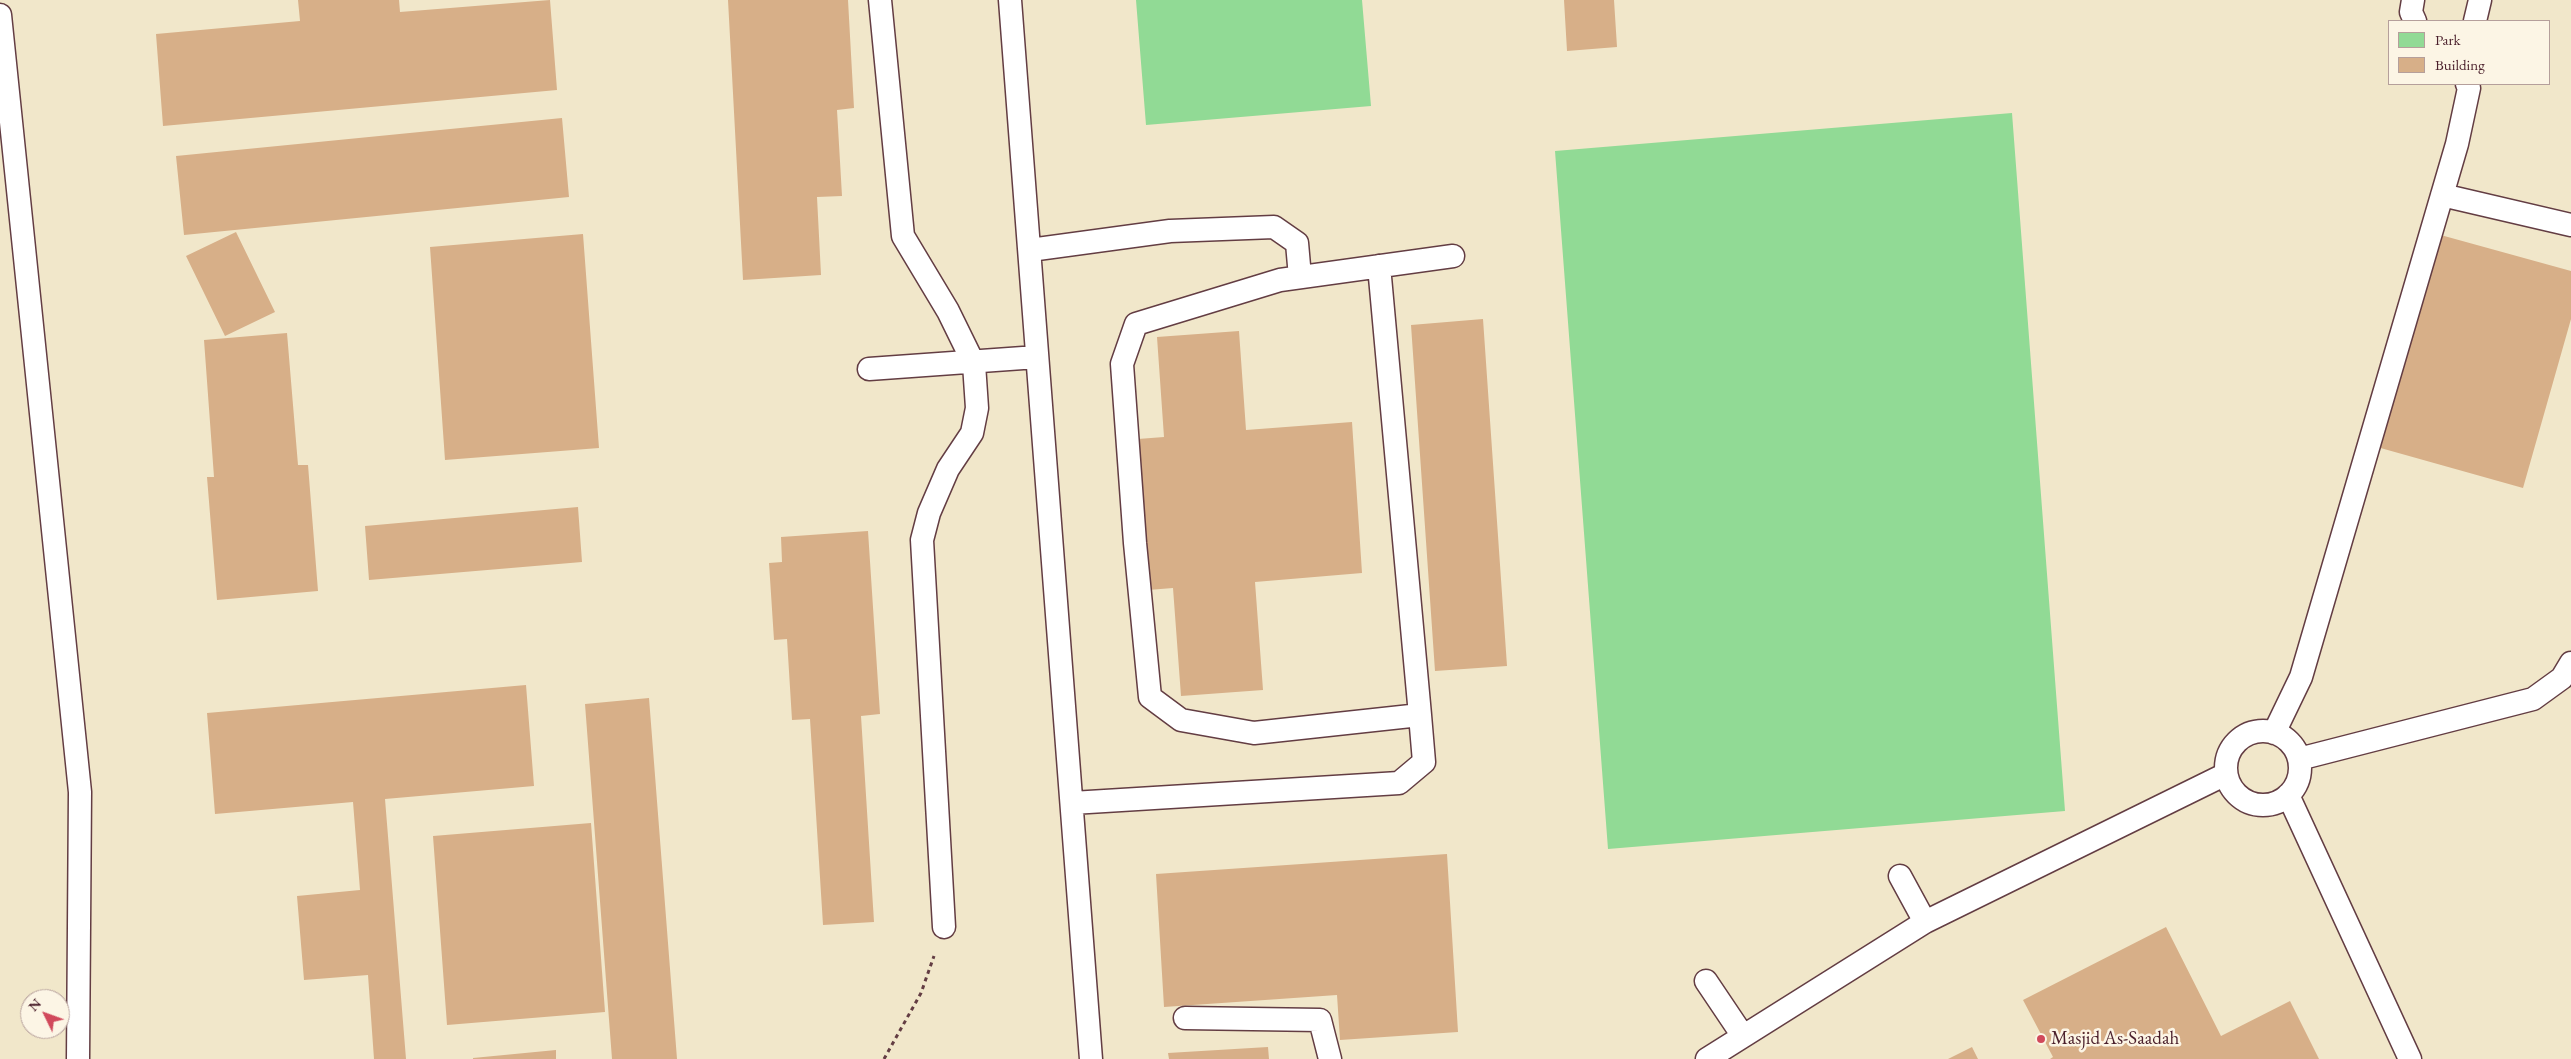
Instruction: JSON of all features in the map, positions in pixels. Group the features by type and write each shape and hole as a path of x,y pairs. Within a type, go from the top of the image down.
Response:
{"lane":[{"path":"880,0 903,236 948,311 974,364 977,408 972,433 948,469 929,513 922,540 944,927"},
{"path":"1010,0 1091,1059"},
{"path":"2413,0 2411,12 2415,20"},
{"path":"2475,20 2480,0"},
{"path":"0,15 80,792 78,1059"},
{"path":"2274,733 2301,677 2457,144 2467,85"},
{"path":"2442,195 2571,225"},
{"path":"1030,250 1170,231 1274,227 1297,243 1300,277"},
{"path":"1420,716 1254,733 1181,720 1150,697 1135,543 1122,364 1136,324 1280,280 1453,256"},
{"path":"1072,803 1399,783 1424,762 1379,266"},
{"path":"868,369 974,364 1037,357"},
{"path":"2300,759 2533,699 2562,678 2571,663"},
{"path":"2262,731 2274,733 2290,743 2300,759 2300,772 2296,785 2288,795 2268,805 2252,803 2237,794 2226,774 2227,762 2231,750 2239,740 2250,734 2262,731"},
{"path":"1707,1059 1925,922 2226,774"},
{"path":"2288,795 2410,1059"},
{"path":"1900,876 1925,922"},
{"path":"1706,980 1744,1036"},
{"path":"1185,1018 1320,1020 1330,1059"}],"path":[{"path":"884,1059 921,993 944,927"}],"green space":[{"path":"1136,0 1362,0 1371,106 1146,125"},
{"path":"2012,113 2065,811 1608,849 1555,151"}],"building":[{"path":"298,0 399,0 400,12 550,0 557,90 163,126 156,34 300,21"},
{"path":"728,0 848,0 854,108 837,110 842,196 817,197 821,275 743,280"},
{"path":"1564,0 1614,0 1617,47 1567,51"},
{"path":"562,118 569,197 184,235 176,156"},
{"path":"236,232 275,312 225,336 186,256"},
{"path":"583,234 599,448 445,460 430,247"},
{"path":"2437,234 2571,271 2571,319 2523,488 2377,447"},
{"path":"1483,319 1507,666 1435,671 1411,325"},
{"path":"1239,331 1246,430 1352,422 1362,573 1255,582 1263,690 1181,696 1173,588 1148,590 1138,439 1164,437 1157,337"},
{"path":"287,333 298,465 308,465 318,591 217,600 207,477 214,477 204,340"},
{"path":"578,507 582,562 369,580 365,526"},
{"path":"868,531 880,714 861,716 874,922 823,925 810,719 792,720 787,639 774,640 769,563 782,562 781,537"},
{"path":"526,685 534,786 385,799 406,1059 374,1059 368,975 304,980 297,896 360,890 353,802 215,814 207,713"},
{"path":"649,698 677,1059 612,1059 585,704"},
{"path":"591,823 605,1012 447,1025 433,836"},
{"path":"1447,854 1458,1032 1340,1040 1337,995 1164,1007 1156,874"},
{"path":"2166,927 2221,1036 2290,1001 2319,1059 2050,1059 2053,1057 2023,1000"},
{"path":"1268,1047 1269,1059 1169,1059 1168,1053"},
{"path":"1972,1047 1978,1059 1948,1059"},
{"path":"556,1050 556,1059 473,1059 473,1058"}],"place":[{"name":"Masjid As-Saadah","path":"2041,1039"}]}
